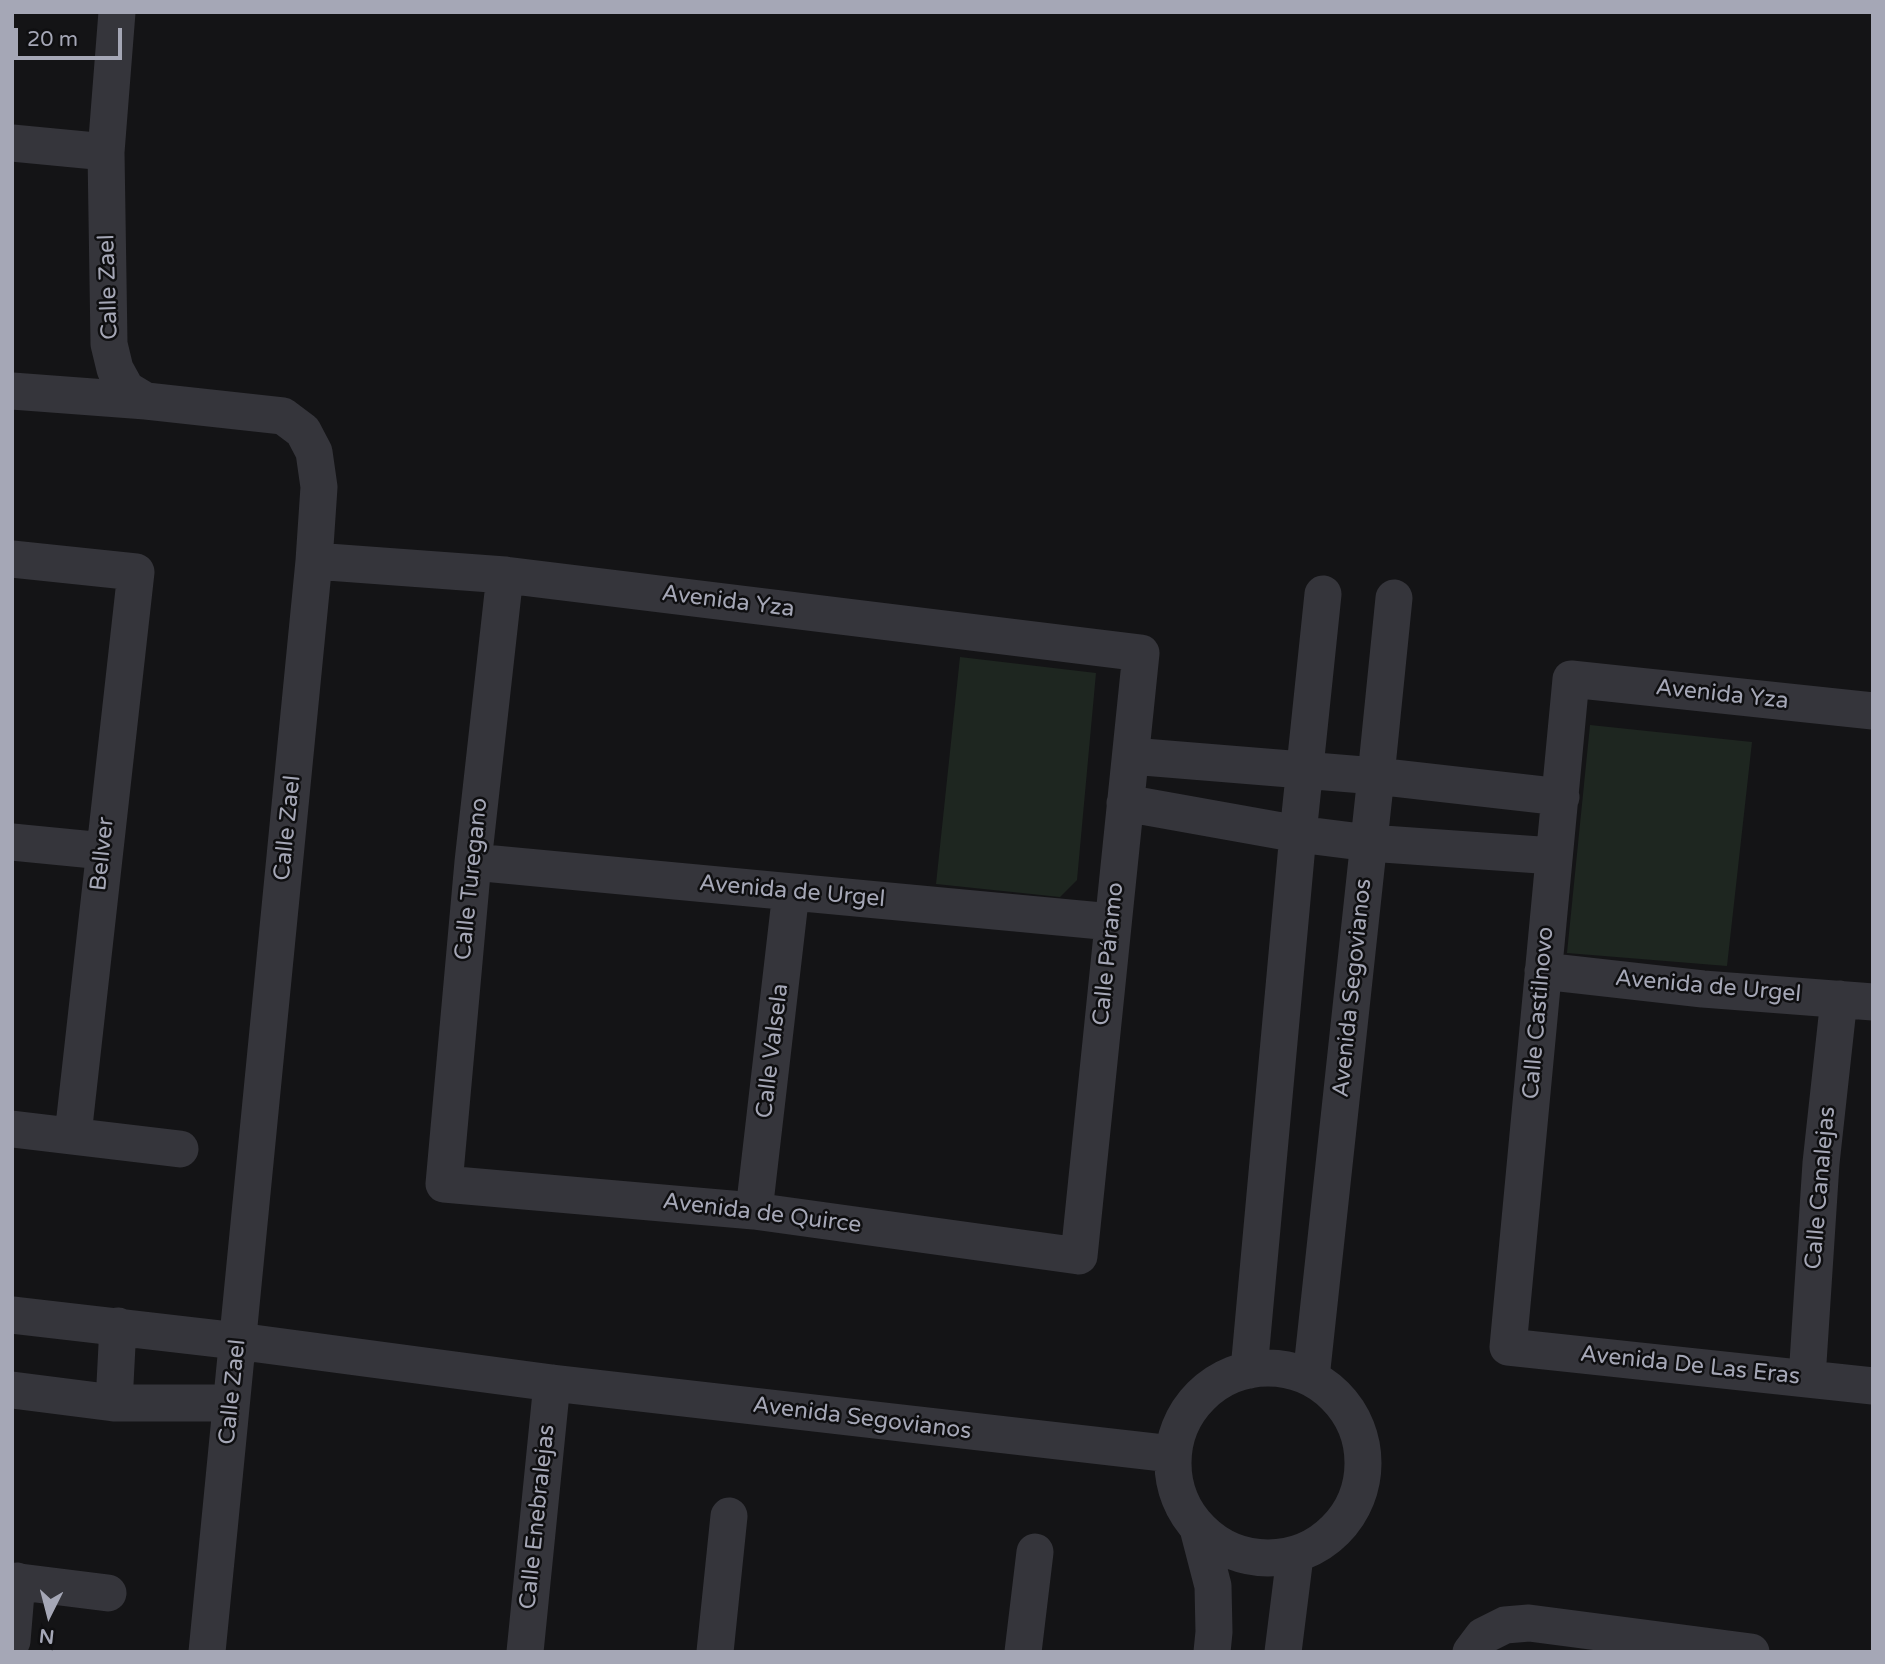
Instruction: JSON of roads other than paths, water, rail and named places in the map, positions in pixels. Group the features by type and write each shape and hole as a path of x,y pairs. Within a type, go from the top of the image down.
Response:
{"street":[{"name":"Calle Zael","path":"117,12 106,152 109,344 115,369 126,389 146,401 283,416 303,431 314,452 320,487 207,1652"},
{"path":"12,143 106,152"},
{"path":"12,391 146,401"},
{"name":"Bellver","path":"12,559 136,572 73,1135"},
{"name":"Avenida Yza","path":"314,561 505,575 1142,653"},
{"name":"Calle Turegano","path":"444,1184 473,862 505,575"},
{"path":"1249,1370 1298,834 1324,594"},
{"name":"Avenida Segovianos","path":"1311,1378 1394,598"},
{"name":"Calle Páramo","path":"1079,1256 1142,653"},
{"name":"Avenida Yza","path":"1571,679 1873,711"},
{"name":"Calle Castilnovo","path":"1508,1347 1571,679"},
{"path":"1131,756 1376,776 1561,797"},
{"path":"1125,803 1298,834 1369,843 1554,856"},
{"path":"12,842 104,851"},
{"name":"Avenida de Urgel","path":"473,862 1112,922"},
{"name":"Calle Valsela","path":"754,1211 792,891"},
{"name":"Avenida de Urgel","path":"1543,971 1703,989 1856,1000"},
{"name":"Calle Canalejas","path":"1807,1378 1821,1163 1856,1000"},
{"path":"12,1129 180,1149"},
{"name":"Avenida de Quirce","path":"444,1184 754,1211 1079,1256"},
{"name":"Avenida Segovianos","path":"12,1315 237,1340 552,1383 1172,1454"},
{"path":"114,1402 118,1326"},
{"name":"Avenida De Las Eras","path":"1508,1347 1873,1386"},
{"path":"1199,1532 1244,1557 1295,1556 1321,1544 1343,1525 1357,1500 1364,1473 1362,1444 1352,1417 1334,1394 1311,1378 1291,1371 1270,1368 1249,1370 1226,1377 1205,1391 1189,1409 1177,1431 1172,1454 1173,1482 1183,1509 1199,1532 1213,1586 1212,1652"},
{"name":"Calle Enebralejas","path":"525,1652 552,1383"},
{"path":"12,1390 114,1402 232,1403"},
{"path":"715,1652 729,1516"},
{"path":"1023,1652 1035,1552"},
{"path":"1283,1652 1295,1556"},
{"path":"12,1641 15,1581 108,1593"},
{"path":"1471,1651 1483,1636 1505,1625 1530,1623 1751,1652"}]}
